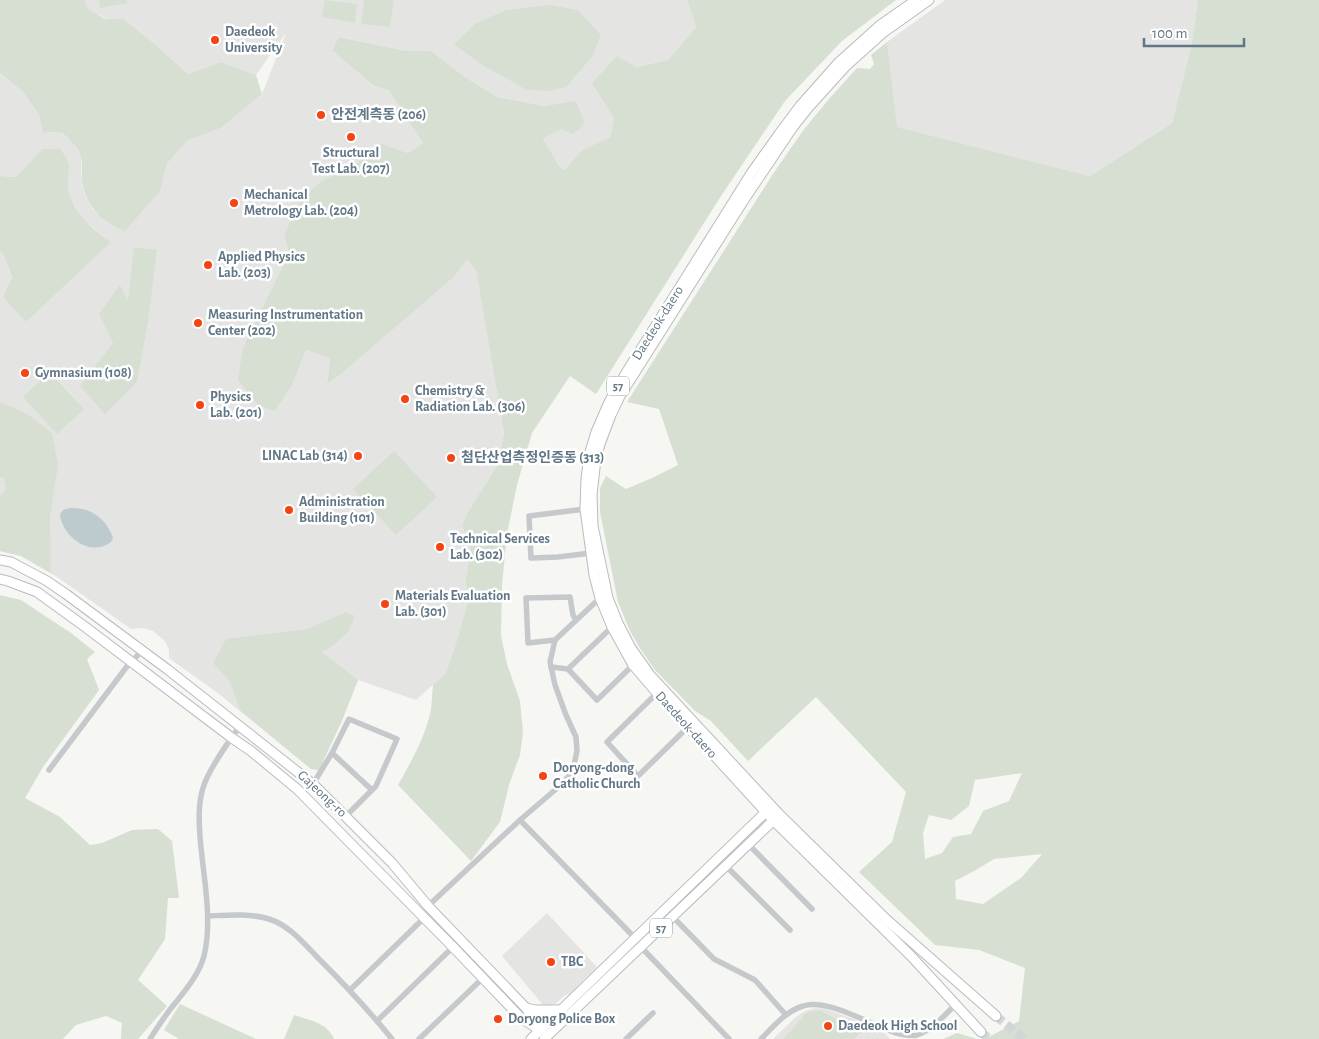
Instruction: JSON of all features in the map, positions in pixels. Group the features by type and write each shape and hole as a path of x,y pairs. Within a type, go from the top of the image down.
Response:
{"main road":[{"name":"Daedeok-daero","path":"769,808 688,727 657,693 633,665 612,627 600,598 594,575 585,509 589,455 596,432 609,402 626,373 752,172 795,112 839,62 879,26 916,0"},
{"name":"Daedeok-daero","path":"777,818 650,675 631,648 618,623 608,598 593,526 592,495 596,459 611,415 620,396 742,203 793,127 845,67 884,32 929,0"},
{"name":"Gajeong-ro","path":"0,560 11,562 48,581 240,726 313,784 392,863 428,906 526,1008 545,1036"},
{"name":"Gajeong-ro","path":"0,579 37,592 251,751 297,789 520,1017 545,1036"},
{"name":"57","path":"545,1036 561,1010 769,808"},
{"name":"57","path":"531,1039 545,1036 777,818"},
{"path":"777,818 911,956 981,1032"},
{"path":"777,818 887,920 996,1016"},
{"path":"526,1008 561,1010"}],"street":[{"path":"585,509 529,516 531,558 591,553"},
{"path":"555,640 528,643 526,598 570,597 573,615 576,620"},
{"path":"428,906 568,777 574,765 577,751 576,736 555,685 550,662 555,640 600,598"},
{"path":"568,668 612,627"},
{"path":"49,770 142,651"},
{"path":"551,667 568,668 597,700 633,665"},
{"path":"657,693 607,742 638,776 688,727"},
{"path":"313,784 349,719 397,739 376,786 346,816"},
{"path":"150,1039 198,971 204,958 208,916 202,854 200,801 204,786 240,726"},
{"path":"332,752 372,790"},
{"path":"520,820 635,938"},
{"path":"749,845 812,909"},
{"path":"726,866 790,930"},
{"path":"208,916 255,915 285,926 350,990 392,1039"},
{"path":"673,917 714,960 755,980 786,1015"},
{"path":"350,990 424,918"},
{"path":"377,1021 453,947"},
{"path":"641,947 729,1039"},
{"path":"419,1039 483,978"},
{"path":"761,1039 786,1015 806,1005 824,1005 887,1030 909,1036 916,1035 927,1029 956,1004"},
{"path":"626,1039 653,1013"}],"shaded area":[{"path":"0,0 85,0 87,8 105,19 123,19 188,74 221,62 256,75 262,94 221,128 187,141 167,164 160,191 125,231 105,220 89,203 83,188 81,157 75,146 61,133 43,133 39,115 23,92 0,73"},
{"path":"85,0 687,0 696,27 668,60 636,67 614,118 610,137 582,150 564,170 559,166 543,138 576,102 544,106 497,97 465,77 431,51 407,51 340,37 332,49 371,85 389,91 423,143 408,153 380,143 357,163 323,180 284,236 289,253 243,347 293,383 306,350 330,359 327,383 455,276 467,260 476,271 504,433 498,464 466,515 462,525 471,550 465,582 470,596 462,632 446,673 416,700 358,680 341,723 311,769 219,694 169,658 169,650 165,641 153,631 143,628 131,629 57,577 21,556 0,551 0,251 4,256 26,322 110,242 83,219 77,210 68,186 68,160 42,149 16,177 0,176 0,73 23,92 39,115 43,133 59,132 72,141 81,156 82,186 86,198 93,210 112,226 159,191 167,164 187,141 221,128 262,94 286,33 256,75 221,62 188,74 157,46 86,8"},
{"path":"99,0 127,0 127,3 100,8"},
{"path":"325,0 357,4 355,23 322,17"},
{"path":"364,0 394,0 390,27 361,24"},
{"path":"687,0 896,0 842,41 785,101 721,196 596,394 570,376 532,433 517,485 507,534 502,585 501,636 507,664 520,701 523,732 520,755 509,785 500,822 471,861 398,785 426,729 431,709 433,685 446,673 457,641 470,596 465,582 471,550 462,525 466,515 498,464 504,433 476,271 467,260 455,276 327,384 330,359 306,350 293,383 275,411 258,405 238,380 243,347 289,253 284,236 300,200 323,180 357,163 380,143 408,153 423,143 389,91 372,85 332,50 339,37 407,51 431,51 465,77 497,97 544,106 576,101 584,121 583,126 573,134 562,129 543,138 559,166 564,170 582,150 610,137 614,118 592,83 617,56 636,67 668,60 696,27"},
{"path":"945,0 1198,0 1192,43 1172,123 1090,176 896,127 887,42"},
{"path":"1198,0 1319,0 1319,1039 985,1039 1019,1021 1025,968 979,950 935,945 859,872 892,842 906,792 816,697 748,761 711,721 695,711 655,670 630,631 618,602 600,512 600,488 606,476 626,489 678,465 659,409 627,402 802,132 857,68 870,69 874,64 871,55 887,42 897,127 1090,176 1172,123 1192,43","holes":["1022,773 1009,801 983,811 971,834 953,837 942,853 925,859 923,833 929,815 951,820 969,806 975,780","1042,854 1021,878 983,904 956,899 955,881 994,859"]},
{"path":"550,5 578,10 601,35 592,57 566,87 549,91 527,90 479,63 454,44 475,24 506,10"},
{"path":"42,149 60,149 68,162 68,186 74,204 90,225 111,242 26,322 3,297 12,278 4,256 0,251 0,176 16,177"},
{"path":"134,247 157,250 148,322 137,382 105,414 80,386 113,343 99,314 120,285 128,301"},
{"path":"49,372 84,409 57,434 23,397"},
{"path":"0,402 29,415 52,433 58,465 50,517 51,573 21,556 0,551 0,496 6,490 4,479 0,477"},
{"path":"394,451 437,497 396,535 353,489"},
{"path":"70,508 84,509 102,519 113,538 111,542 95,548 79,543 66,530 62,522 60,514 63,510"},
{"path":"0,595 21,600 71,633 95,652 87,659 99,690 43,767 25,798 60,817 90,845 102,843 132,830 158,829 172,841 179,898 168,898 165,939 138,980 167,1006 138,1039 121,1039 122,1023 106,1016 76,1025 63,1039 0,1039"},
{"path":"346,612 355,616 349,631 334,645 322,652 358,680 319,770 311,769 240,710 230,682 213,663 226,639 308,629"},
{"path":"547,913 597,967 569,994 565,995 553,1006 543,1005 502,956"},
{"path":"180,1004 256,1039 179,1039 164,1030"},
{"name":"Daedeok High School","path":"815,1008 826,1009 856,1020 884,1032 890,1039 773,1039 796,1017 805,1011"},
{"name":"Daedeok High School","path":"821,1011 861,1032 854,1039 783,1039 804,1014"},
{"path":"294,1015 323,1026 334,1039 284,1039"},
{"path":"957,1033 977,1039 943,1039"}],"tunnel":[{"path":"996,1016 1024,1039"},
{"path":"981,1032 989,1039"}],"place":[{"name":"Daedeok University","path":"215,40"},
{"name":"안전계측동 (206)","path":"321,115"},
{"name":"Structural Test Lab. (207)","path":"351,137"},
{"name":"Mechanical Metrology Lab. (204)","path":"234,203"},
{"name":"Applied Physics Lab. (203)","path":"208,265"},
{"name":"Measuring Instrumentation Center (202)","path":"198,323"},
{"name":"Gymnasium (108)","path":"25,373"},
{"name":"Chemistry & Radiation Lab. (306)","path":"405,399"},
{"name":"Physics Lab. (201)","path":"200,405"},
{"name":"LINAC Lab (314)","path":"358,456"},
{"name":"첨단산업측정인증동 (313)","path":"451,458"},
{"name":"Administration Building (101)","path":"289,510"},
{"name":"Technical Services Lab. (302)","path":"440,547"},
{"name":"Materials Evaluation Lab. (301)","path":"385,604"},
{"name":"Doryong-dong Catholic Church","path":"543,776"},
{"name":"TBC","path":"551,962"},
{"name":"Doryong Police Box","path":"498,1019"},
{"name":"Daedeok High School","path":"828,1026"}]}
